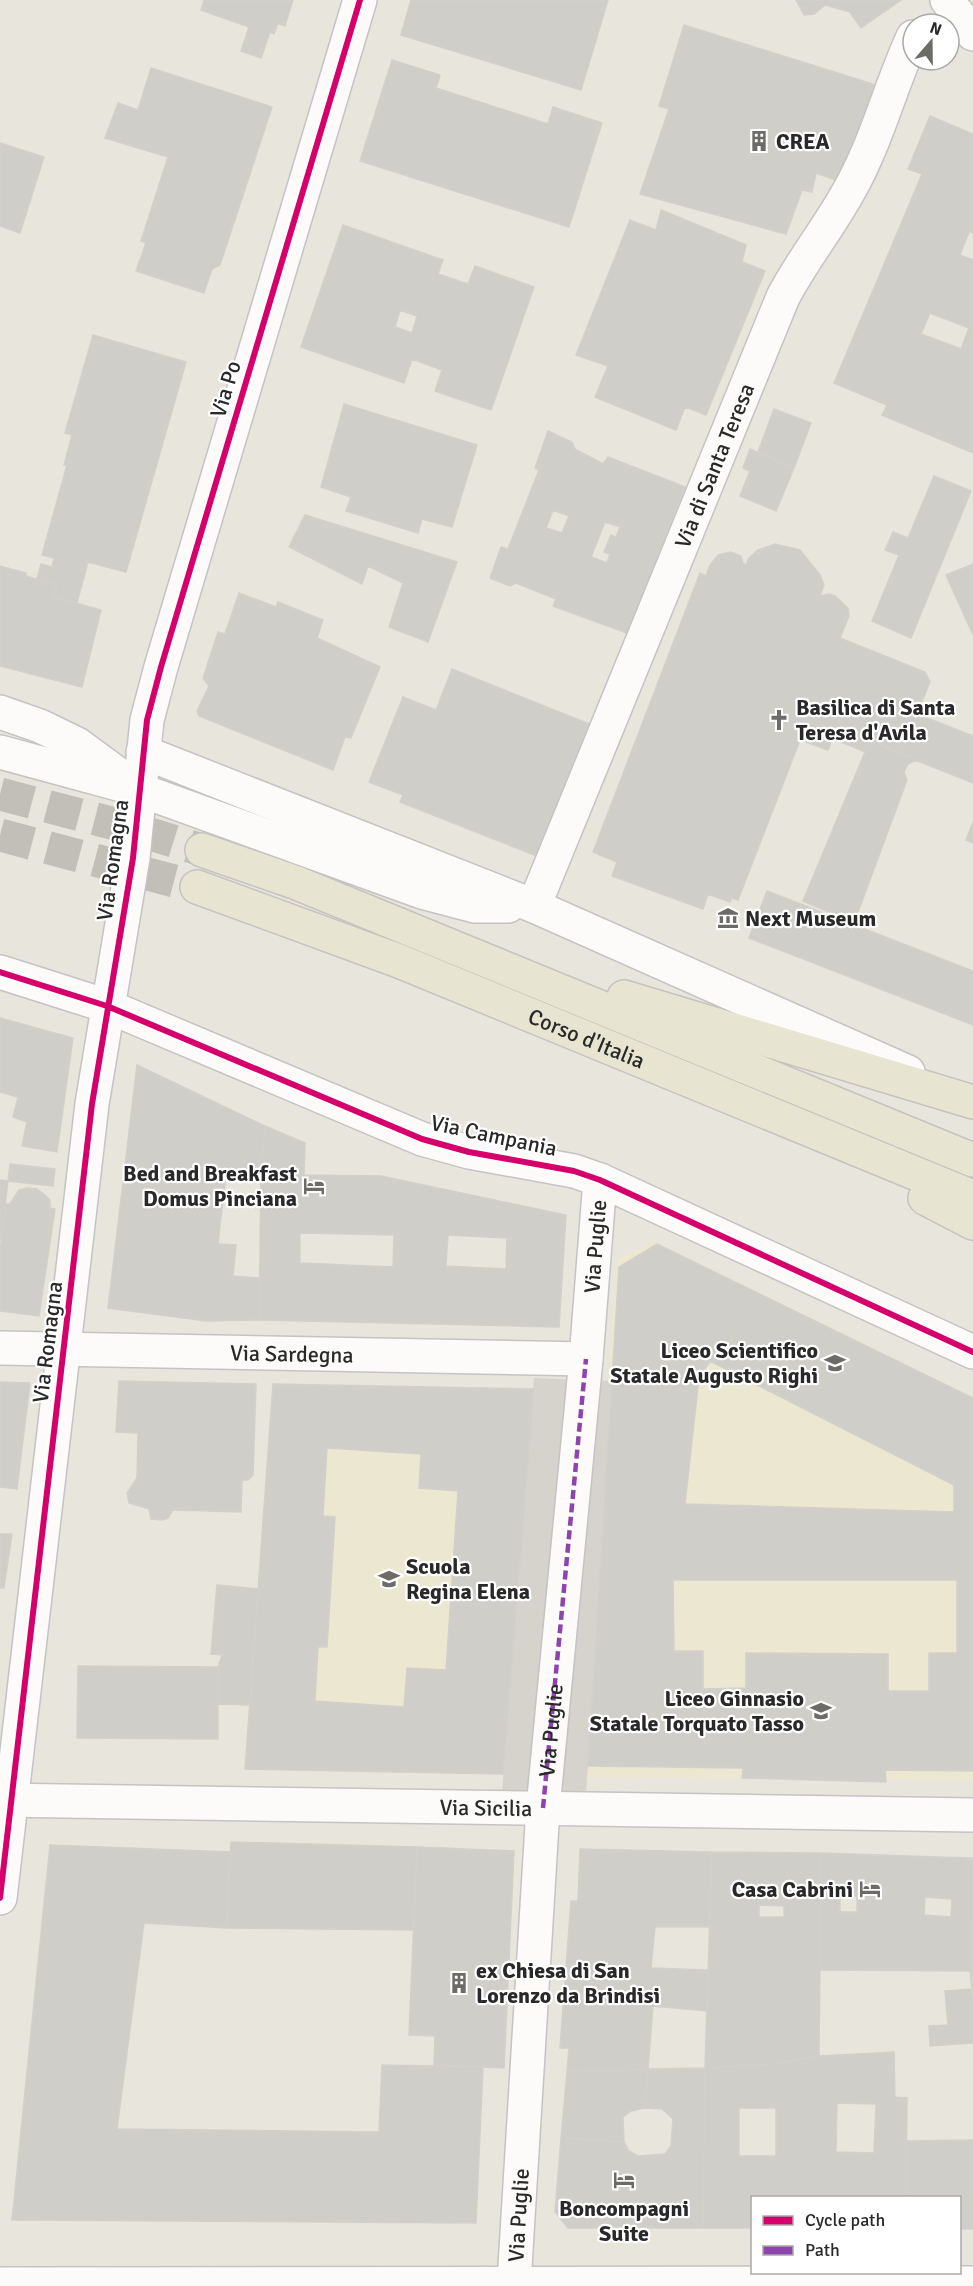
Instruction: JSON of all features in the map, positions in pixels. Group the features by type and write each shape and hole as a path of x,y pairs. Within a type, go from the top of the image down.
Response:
{"main road":[{"name":"Corso d'Italia","path":"202,850 297,883 973,1160"},
{"name":"Corso d'Italia","path":"197,886 399,961 973,1197"},
{"path":"433,939 973,1101"},
{"path":"751,1107 973,1223"}],"street":[{"name":"Via Po","path":"140,790 147,720 161,667 360,0"},
{"path":"947,0 973,34"},
{"name":"Via di Santa Teresa","path":"534,906 780,305 794,276 851,189 901,68"},
{"path":"0,712 40,726 77,744 140,790"},
{"path":"0,752 140,790 431,895 476,906 534,906"},
{"path":"143,752 534,906 973,1101"},
{"name":"Via Romagna","path":"0,1898 6,1800 64,1349 92,1104 133,858 140,790"},
{"name":"Via Campania","path":"0,972 107,1006 422,1139 469,1152 574,1171 600,1180 973,1352"},
{"name":"Via Puglie","path":"514,2283 543,1808 586,1359 600,1180"},
{"name":"Via Sardegna","path":"0,1348 586,1359"},
{"name":"Via Sicilia","path":"6,1800 973,1815"},
{"path":"0,2284 973,2283"}],"shaded area":[{"path":"654,1241 973,1396 973,1780 587,1777 616,1260"},
{"path":"534,1378 612,1381 586,1795 502,1793"},
{"name":"Scuola Regina Elena","path":"273,1384 534,1389 503,1774 245,1769"}],"building":[{"path":"204,0 293,0 285,26 278,23 274,34 270,32 261,58 241,51 249,27 201,10"},
{"path":"411,0 608,0 581,90 401,35"},
{"path":"796,0 901,0 861,28 850,12 825,5 814,14 804,15"},
{"name":"CREA","path":"684,25 879,86 847,184 816,173 812,192 802,190 786,234 640,194 669,109 659,106"},
{"path":"392,60 440,75 436,88 548,124 553,107 602,123 569,227 360,161"},
{"path":"151,68 272,107 220,265 212,269 204,293 136,271 146,243 141,241 168,157 105,138 118,103 138,110"},
{"path":"930,116 973,134 973,233 969,232 960,255 973,260 973,453 882,415 887,405 834,383 922,174 908,169","holes":["930,313 969,328 961,349 921,334"]},
{"path":"0,143 44,157 20,233 0,226"},
{"path":"661,210 746,245 742,262 765,271 706,415 685,407 676,430 595,397 608,366 576,355 630,220 656,230"},
{"path":"343,225 443,260 438,274 468,284 475,266 534,287 491,410 435,391 442,370 412,359 404,383 301,347","holes":["400,310 417,316 412,333 395,327"]},
{"path":"93,335 186,362 126,572 88,562 77,603 54,597 57,585 37,579 41,564 52,567 54,558 42,555 67,465 64,465 72,435 65,433"},
{"path":"344,404 477,445 452,527 422,519 418,533 346,511 351,497 321,487"},
{"path":"774,409 811,423 794,468 758,452"},
{"path":"548,431 572,442 575,449 603,464 608,457 685,487 627,633 553,606 556,599 516,583 510,586 490,578 501,547 508,549 539,470 535,468","holes":["553,510 569,516 562,533 546,528","605,522 620,527 616,537 611,535 604,552 610,554 607,563 591,557"]},
{"path":"750,449 794,468 776,511 740,496 750,471 743,468"},
{"path":"934,476 971,491 911,638 872,621 899,555 885,550 893,532 908,538"},
{"path":"305,515 457,562 428,642 389,627 403,583 368,566 362,584 289,547"},
{"name":"Basilica di Santa Teresa d'Avila","path":"775,544 800,550 820,575 824,585 820,596 829,594 835,596 848,608 849,616 840,638 925,672 930,682 900,754 836,727 828,750 800,740 738,900 732,898 730,902 708,894 703,909 612,876 617,862 593,852 700,573 706,576 710,565 718,555 731,552 741,556 746,565 749,558 758,550"},
{"path":"973,564 973,635 946,575"},
{"path":"0,566 57,585 54,597 101,610 82,687 0,666"},
{"path":"239,593 276,607 278,602 323,620 317,638 380,667 351,738 345,737 333,770 199,716 197,711 209,686 203,678 218,632 225,634"},
{"path":"452,669 589,724 537,856 400,802 403,795 369,782 403,697 436,710"},
{"path":"917,714 973,736 973,783 900,754"},
{"path":"836,727 870,740 865,752 832,738"},
{"path":"870,740 916,760 908,764 904,772 907,780 854,923 803,901"},
{"path":"973,822 973,843 966,840"},
{"path":"767,891 973,971 973,1025 749,938"},
{"path":"0,1018 73,1038 57,1152 22,1146 27,1122 13,1117 18,1097 0,1092"},
{"path":"137,1065 265,1126 261,1174 226,1174 218,1244 236,1245 233,1276 260,1278 259,1320 206,1321 108,1308"},
{"path":"265,1126 305,1143 304,1175 381,1176 566,1215 559,1327 259,1320 261,1174","holes":["300,1233 394,1235 393,1267 300,1263","448,1235 507,1238 506,1269 446,1266"]},
{"path":"10,1164 55,1169 53,1186 8,1181"},
{"path":"0,1180 8,1181 1,1240 0,1240"},
{"path":"37,1189 44,1194 50,1200 50,1208 55,1209 39,1316 0,1311 0,1251 6,1204 10,1204 19,1190"},
{"path":"657,1244 973,1398 973,1771 885,1770 886,1782 742,1778 743,1768 588,1766 619,1267","holes":["710,1361 954,1485 954,1512 685,1504 699,1378","673,1580 957,1580 957,1653 929,1653 929,1691 888,1691 888,1654 746,1653 746,1688 703,1689 703,1651 674,1651"]},
{"path":"119,1381 256,1384 253,1475 248,1480 242,1480 241,1512 173,1510 168,1518 162,1520 151,1519 149,1509 129,1503 127,1493 137,1478 138,1433 116,1432"},
{"path":"0,1382 30,1383 17,1489 0,1487"},
{"name":"Scuola Regina Elena","path":"273,1384 534,1389 503,1774 245,1769","holes":["327,1448 421,1454 419,1488 458,1491 446,1670 407,1668 404,1707 315,1701 318,1647 327,1647 335,1517 323,1516"]},
{"path":"0,1534 12,1534 4,1588 0,1588"},
{"path":"217,1585 258,1589 250,1705 218,1704 218,1667 222,1655 211,1654"},
{"path":"78,1666 218,1667 218,1739 77,1738"},
{"path":"231,1842 417,1847 413,1930 226,1928"},
{"path":"50,1845 231,1852 226,1928 144,1923 117,2129 379,2132 382,2065 483,2067 476,2223 12,2220"},
{"name":"ex Chiesa di San Lorenzo da Brindisi","path":"417,1847 514,1851 504,2068 434,2065 435,2036 409,2035"},
{"path":"580,1849 712,1852 709,1927 655,1927 651,1968 708,1970 707,2011 653,2006 648,2069 567,2072 569,2048 560,2048 571,1901 578,1901"},
{"path":"712,1852 821,1853 819,2056 774,2064 705,2068","holes":["759,1905 784,1906 784,1917 759,1917"]},
{"path":"821,1853 968,1858 970,1971 819,1970","holes":["840,1896 857,1896 857,1912 840,1912","925,1897 952,1899 951,1917 924,1915"]},
{"path":"968,1858 973,1858 972,1989 970,1971"},
{"path":"972,1989 973,2043 930,2046 929,2026 948,2025 945,1991"},
{"path":"894,2052 895,2097 907,2098 906,2196 751,2196 751,2228 703,2228 705,2068 774,2064 819,2056","holes":["837,2103 876,2104 874,2153 836,2152","739,2108 776,2108 776,2156 739,2156"]},
{"path":"705,2068 703,2228 568,2228 555,2212 561,2138 624,2142 629,2151 638,2156 665,2154 671,2146 673,2119 662,2109 645,2108 648,2069"},
{"path":"648,2069 645,2108 631,2111 623,2117 624,2142 561,2138 567,2072"},
{"path":"973,2140 973,2229 961,2229 961,2196 906,2196 906,2141"}],"tunnel":[{"path":"0,794 134,829 202,850"},
{"path":"0,835 197,887"}],"marked path":[{"path":"543,1808 586,1359"}],"cycle path":[{"path":"0,1898 92,1104 133,858 147,720 360,0"},
{"path":"0,972 107,1006 422,1139 469,1152 574,1171 600,1180 973,1352"}],"place":[{"name":"CREA","path":"759,141"},
{"name":"Basilica di Santa Teresa d'Avila","path":"779,720"},
{"name":"Next Museum","path":"728,918"},
{"name":"Bed and Breakfast Domus Pinciana","path":"314,1186"},
{"name":"Liceo Scientifico Statale Augusto Righi","path":"835,1363"},
{"name":"Scuola Regina Elena","path":"389,1579"},
{"name":"Liceo Ginnasio Statale Torquato Tasso","path":"821,1711"},
{"name":"Casa Cabrini","path":"870,1889"},
{"name":"ex Chiesa di San Lorenzo da Brindisi","path":"459,1983"},
{"name":"Boncompagni Suite","path":"624,2180"}]}
